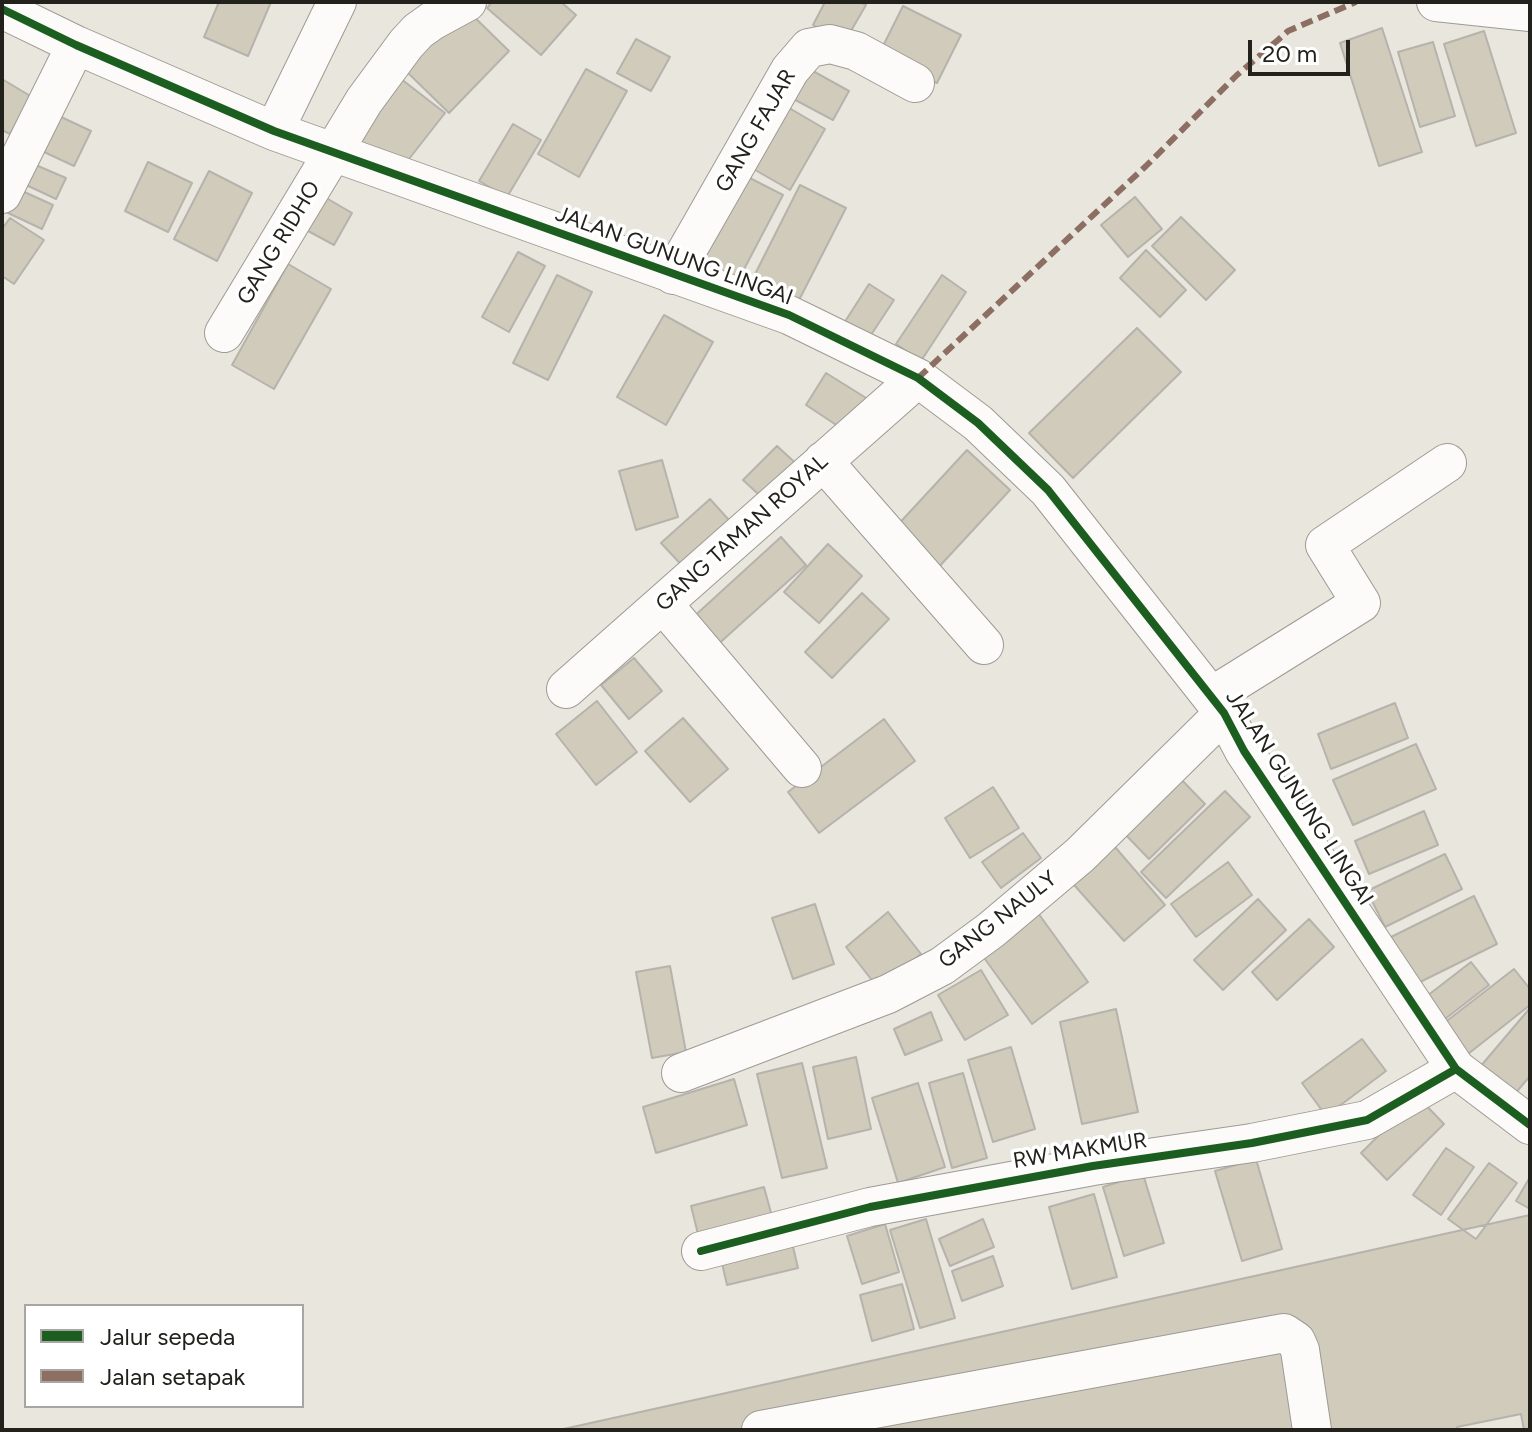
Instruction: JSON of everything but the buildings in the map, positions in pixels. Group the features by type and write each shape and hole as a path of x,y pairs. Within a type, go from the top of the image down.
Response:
{"street":[{"path":"274,131 337,2"},
{"name":"GANG RIDHO","path":"224,333 364,101 418,31 467,2"},
{"path":"1436,2 1522,8"},
{"name":"JALAN GUNUNG LINGAI","path":"25,11 76,45 274,131 789,315 918,378 978,423 1048,490 1218,705 1244,751 1456,1069 1530,1125"},
{"name":"GANG FAJAR","path":"673,275 790,70 809,48 830,44 856,51 915,83"},
{"path":"2,194 76,45"},
{"name":"GANG TAMAN ROYAL","path":"566,689 918,378"},
{"path":"823,461 984,645"},
{"name":"GANG NAULY","path":"681,1073 888,994 942,966 991,930 1080,855 1218,705 1361,603 1325,545 1447,463"},
{"path":"663,604 802,768"},
{"name":"RW MAKMUR","path":"701,1251 870,1207 1093,1166 1252,1143 1367,1120 1456,1069"},
{"path":"761,1430 1284,1333 1296,1341 1300,1350 1312,1430"}],"marked path":[{"path":"918,378 1146,166 1237,75 1288,31 1356,2"}],"cycle path":[{"path":"2,9 76,45 274,131 789,315 918,378 978,423 1048,490 1224,713 1244,751 1456,1069 1530,1125"},
{"path":"701,1251 870,1207 1093,1166 1252,1143 1367,1120 1456,1069"}]}
